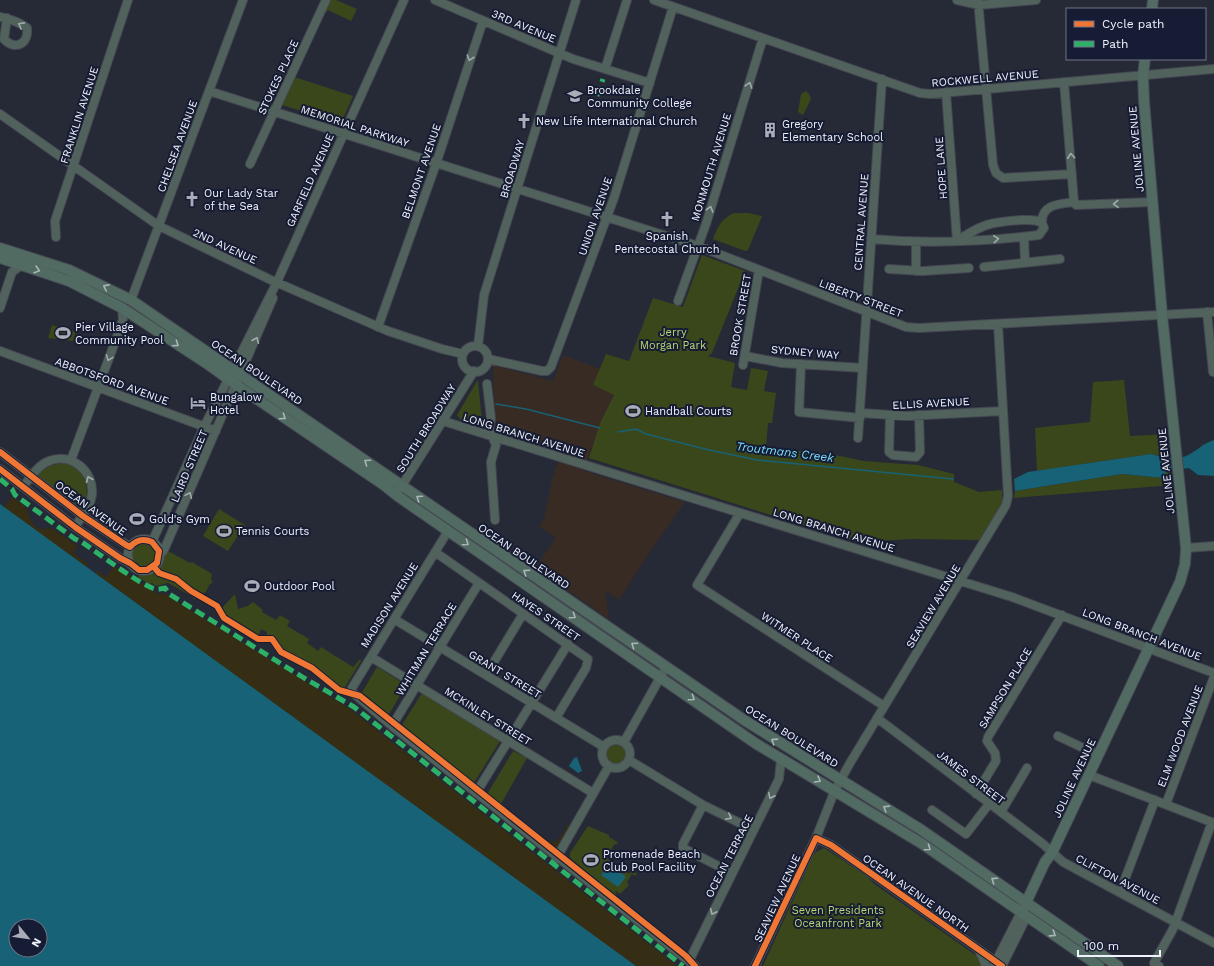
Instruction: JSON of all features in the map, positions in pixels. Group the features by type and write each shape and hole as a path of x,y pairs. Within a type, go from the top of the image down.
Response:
{"main road":[{"name":"JOLINE AVENUE","path":"1024,914 1050,863 1052,853 1184,572 1186,548 1162,314 1143,75 1145,60"},
{"name":"OCEAN BOULEVARD","path":"0,248 70,270 131,300 238,380 448,531 781,759 835,790 921,843 1099,966"},
{"name":"OCEAN BOULEVARD","path":"0,258 69,281 122,308 230,374"},
{"name":"OCEAN BOULEVARD","path":"238,380 402,486 767,736 920,830 1118,966"}],"street":[{"name":"FRANKLIN AVENUE","path":"56,237 55,221 128,0"},
{"name":"CHELSEA AVENUE","path":"131,300 243,0"},
{"name":"STOKES PLACE","path":"250,164 326,0"},
{"name":"GARFIELD AVENUE","path":"230,374 277,282 404,0"},
{"name":"3RD AVENUE","path":"435,0 447,2 483,21 560,53 650,83"},
{"name":"BROADWAY","path":"478,346 484,295 576,0"},
{"path":"605,69 627,0"},
{"name":"ROCKWELL AVENUE","path":"654,0 920,93 986,89 1214,69"},
{"path":"957,0 972,5 979,3 1036,0"},
{"path":"979,3 993,165 996,173 1003,178 1072,174"},
{"name":"UNION AVENUE","path":"488,359 542,371 547,371 551,367 608,217 674,7"},
{"name":"BELMONT AVENUE","path":"378,327 436,164 483,21"},
{"name":"MONMOUTH AVENUE","path":"678,301 698,246 763,38"},
{"name":"CENTRAL AVENUE","path":"858,438 882,79"},
{"path":"1064,82 1074,202"},
{"name":"MEMORIAL PARKWAY","path":"209,91 517,189"},
{"name":"HOPE LANE","path":"946,92 957,241"},
{"name":"2ND AVENUE","path":"0,114 159,226 277,282 378,327 442,349 463,354"},
{"name":"LIBERTY STREET","path":"517,189 698,246 897,324 914,328 1210,312"},
{"path":"871,239 916,243 1024,237 1039,235 1044,228 1042,223 1044,213 1048,207 1052,205 1074,202 1079,206 1153,202"},
{"path":"957,241 974,230 989,223 1034,220 1042,223"},
{"path":"1024,237 1025,262"},
{"path":"916,243 916,271"},
{"path":"984,267 1060,259"},
{"path":"0,308 12,272 22,265"},
{"path":"889,269 916,271 970,268"},
{"name":"BROOK STREET","path":"743,365 759,270"},
{"name":"GARFIELD AVENUE","path":"238,380 275,294 277,282"},
{"path":"71,460 121,326 123,319 122,308"},
{"path":"1210,312 1213,372"},
{"name":"SEAVIEW AVENUE","path":"755,966 816,838 840,780 1006,505 1008,496 998,324"},
{"path":"471,346 478,346 484,350 488,359 485,367 474,371 464,366 463,354 471,346"},
{"name":"ABBOTSFORD AVENUE","path":"0,351 216,431"},
{"name":"SYDNEY WAY","path":"745,356 801,364 863,368"},
{"name":"ELLIS AVENUE","path":"801,364 799,412 860,416 890,416 1003,411"},
{"name":"SOUTH BROADWAY","path":"396,495 474,371"},
{"name":"LAIRD STREET","path":"152,542 204,427 230,374"},
{"name":"LAIRD STREET","path":"160,556 164,550 238,380"},
{"path":"487,384 491,419 489,428 496,445 491,462 495,520"},
{"path":"890,416 889,452 893,455 916,457 920,452 919,415"},
{"name":"LONG BRANCH AVENUE","path":"443,421 1012,596 1214,673"},
{"name":"OCEAN AVENUE","path":"0,452 82,516 130,547"},
{"path":"23,487 31,476 48,461 59,459 71,460 79,465 88,474 92,486 91,500 75,527"},
{"path":"0,469 75,527 120,558 130,563 136,569 147,570 157,563 160,556 158,548 152,542"},
{"name":"WITMER PLACE","path":"740,513 697,585 884,706"},
{"name":"MADISON AVENUE","path":"392,726 352,692 352,688 448,531"},
{"name":"OCEAN AVENUE","path":"130,563 128,552 130,547 138,541 148,540 152,542"},
{"path":"1186,548 1214,546"},
{"name":"HAYES STREET","path":"435,552 586,656 588,662 556,718"},
{"name":"WHITMAN TERRACE","path":"392,726 479,583"},
{"path":"486,675 523,614"},
{"name":"SAMPSON PLACE","path":"976,794 996,761 995,754 988,744 988,736 1062,615"},
{"name":"GRANT STREET","path":"394,619 604,747"},
{"path":"476,793 568,644"},
{"name":"MCKINLEY STREET","path":"371,657 593,793"},
{"path":"624,742 666,667"},
{"name":"ELM WOOD AVENUE","path":"1166,804 1214,677"},
{"name":"JAMES STREET","path":"877,718 1043,844 1052,853"},
{"path":"392,726 557,858 692,963"},
{"path":"1058,736 1098,755"},
{"path":"615,740 624,742 630,748 629,760 623,767 614,768 609,766 603,758 604,747 611,741 615,740"},
{"name":"OCEAN TERRACE","path":"692,963 732,874 779,779 781,759"},
{"path":"629,760 703,805 754,830"},
{"path":"557,858 609,766"},
{"path":"1001,812 1027,768"},
{"path":"1089,775 1213,822 1173,929 1154,963 1159,966"},
{"path":"1120,892 1155,800"},
{"path":"932,810 964,834 968,832 989,804"},
{"path":"703,805 683,844 683,848 732,874"},
{"name":"OCEAN AVENUE NORTH","path":"816,838 831,845 999,965"},
{"name":"CLIFTON AVENUE","path":"1052,853 1063,862 1214,943"},
{"name":"JOLINE AVENUE","path":"999,965 1024,914"},
{"path":"979,950 986,966"}],"shaded area":[{"path":"563,355 600,369 594,385 614,394 600,423 584,471 685,502 619,600 605,590 609,619 535,568 556,538 539,526 544,519 552,480 562,451 499,432 495,428 493,365 553,381"}],"green space":[{"path":"329,0 336,0 357,9 351,21 328,10 326,13 324,12"},
{"path":"294,77 353,96 341,123 282,105"},
{"path":"806,91 811,99 803,115 798,112 801,94"},
{"path":"734,213 748,213 762,216 748,250 745,251 713,239 720,223"},
{"name":"Jerry Morgan Park","path":"702,255 745,271 712,353 708,356 735,363 731,387 747,390 751,368 768,371 764,391 776,393 772,423 768,423 766,448 825,453 864,461 918,465 954,474 954,482 979,492 1002,490 1002,503 979,540 913,539 857,542 589,458 600,423 614,395 593,385 606,354 629,361 653,298 683,307"},
{"name":"Pier Village Community Pool","path":"52,325 76,332 73,341 48,338"},
{"path":"1124,380 1130,436 1167,434 1170,458 1151,454 1037,471 1035,428 1090,422 1093,382"},
{"path":"477,381 482,421 477,424 460,419 457,415"},
{"path":"66,462 77,466 86,482 87,496 82,510 38,478 38,473 50,466"},
{"path":"1171,470 1173,485 1014,498 1015,491 1122,474 1163,478 1167,471"},
{"name":"Tennis Courts","path":"219,509 245,525 228,551 203,536"},
{"path":"144,542 153,546 157,555 153,564 144,568 135,564 131,555 135,546"},
{"path":"170,552 190,563 192,562 212,574 211,579 213,582 209,585 206,592 199,596 201,597 194,599 168,583 156,586 152,583 149,584 138,577 139,575 150,574 157,570 167,553"},
{"path":"235,594 238,609 248,606 253,602 263,610 262,612 276,620 280,615 290,621 287,626 309,639 307,643 318,651 321,647 353,667 360,659 361,661 343,690 319,674 311,666 298,661 282,651 274,639 267,637 267,632 261,629 258,637 226,617 221,609"},
{"path":"377,667 406,685 388,716 360,696"},
{"path":"422,693 500,741 472,786 400,728"},
{"path":"617,743 625,746 628,754 625,762 617,765 609,762 606,754 609,746"},
{"path":"513,751 527,758 501,804 496,804 486,796"},
{"name":"Promenade Beach Club Pool Facility","path":"588,826 609,835 609,837 619,843 615,844 604,856 629,874 632,870 637,874 635,876 632,874 627,882 629,885 620,894 616,891 615,892 617,894 615,895 570,858 570,853"},
{"name":"Seven Presidents Oceanfront Park","path":"824,848 868,877 873,883 991,966 763,966 813,856 816,852"}],"sand":[{"path":"12,497 26,508 34,525 40,529 51,528 78,546 73,553 88,564 86,568 95,574 97,571 106,577 114,566 158,594 163,593 350,709 677,966 567,966 0,509 2,510"},
{"path":"572,821 573,822 556,853 525,828 526,824 547,841 556,842 564,832 566,825 569,826"}],"water":[{"path":"1214,440 1214,476 1198,475 1189,468 1167,471 1163,478 1122,474 1015,491 1014,479 1028,472 1151,454 1168,458 1177,458 1186,456 1206,443"},
{"path":"0,504 636,966 0,966"},
{"path":"577,757 582,771 578,773 569,766 574,758"},
{"path":"610,864 626,877 618,887 601,875"}],"waterway":[{"path":"496,404 526,409 600,428"},
{"name":"Troutmans Creek","path":"618,432 636,429 646,434 709,450 757,460 953,479"}],"marked path":[{"path":"597,96 603,79"},
{"path":"0,479 12,489 15,495 75,539 82,542 131,576 150,587 157,589 165,588 169,594 304,678 354,707 683,966"}],"cycle path":[{"path":"0,452 83,516 126,545 130,547 137,541 143,540 152,542 159,551 157,563 147,570 139,570 75,527 0,469"},
{"path":"154,567 159,573 176,579 191,591 217,606 224,618 258,639 272,639 281,652 312,668 339,690 360,696 686,956 695,966"},
{"path":"755,966 816,838 831,845 1002,966"}],"place":[{"name":"Brookdale Community College","path":"575,96"},
{"name":"New Life International Church","path":"524,121"},
{"name":"Gregory Elementary School","path":"770,130"},
{"name":"Our Lady Star of the Sea","path":"192,199"},
{"name":"Spanish Pentecostal Church","path":"667,219"},
{"name":"Pier Village Community Pool","path":"63,333"},
{"name":"Bungalow Hotel","path":"198,403"},
{"name":"Handball Courts","path":"633,411"},
{"name":"Gold's Gym","path":"137,519"},
{"name":"Tennis Courts","path":"224,531"},
{"name":"Outdoor Pool","path":"252,586"},
{"name":"Promenade Beach Club Pool Facility","path":"591,860"}]}
